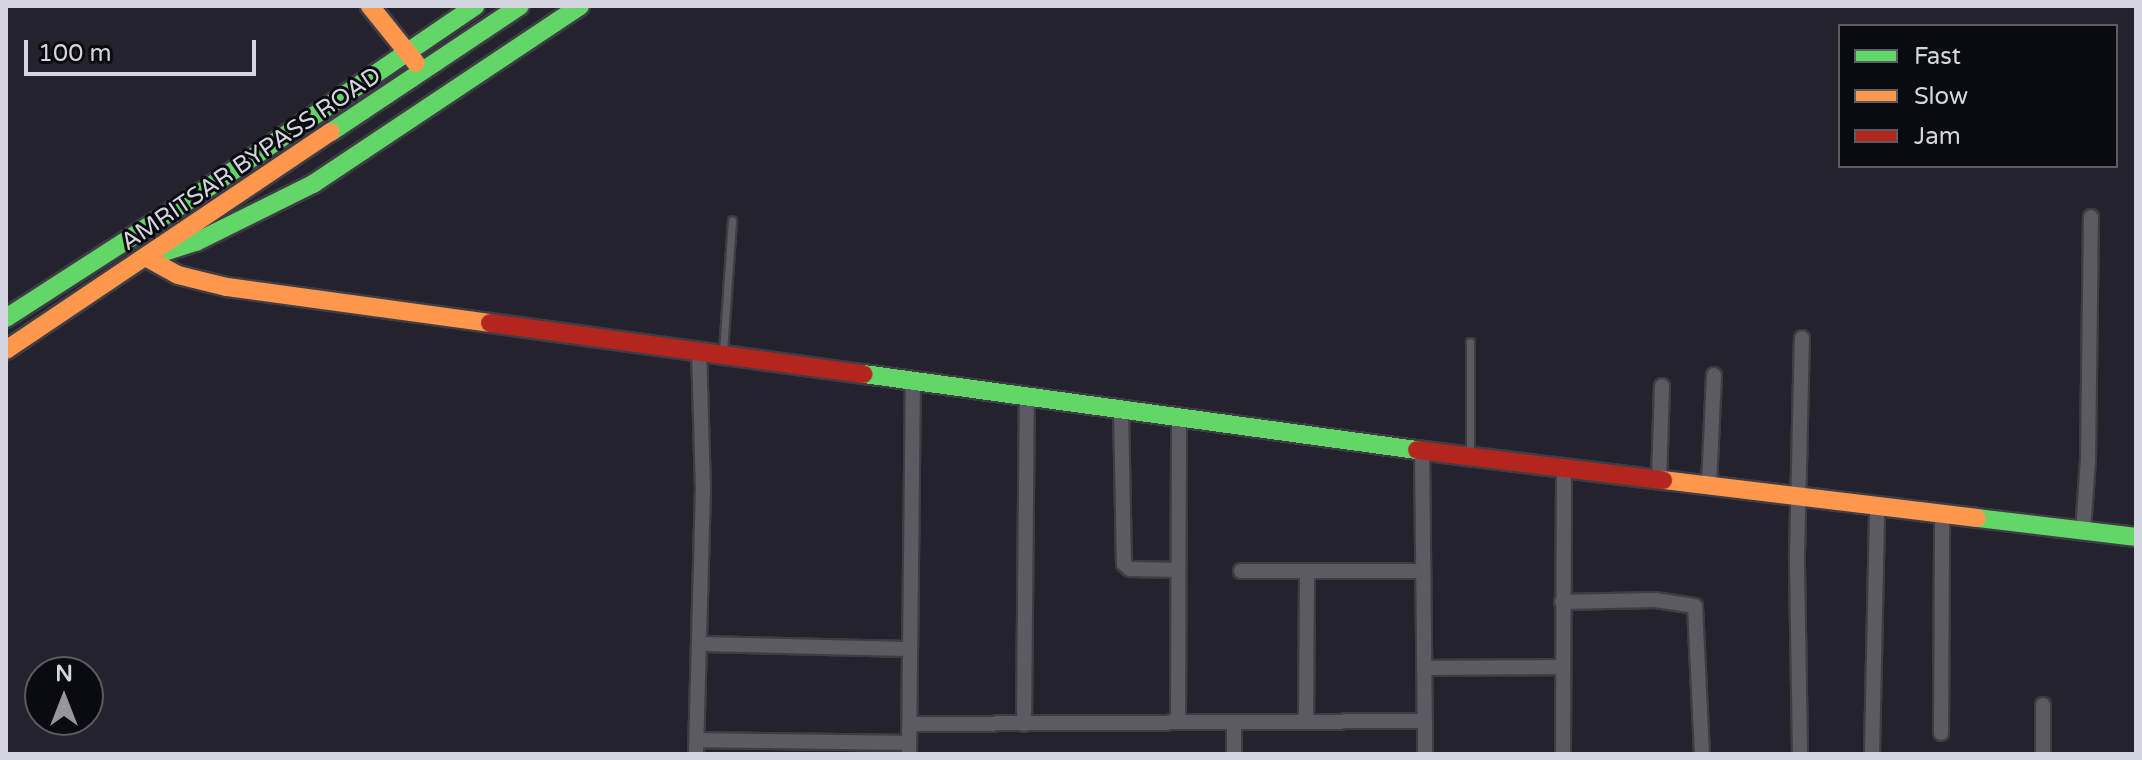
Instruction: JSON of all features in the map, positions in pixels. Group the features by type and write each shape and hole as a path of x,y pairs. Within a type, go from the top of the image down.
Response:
{"main road":[{"path":"370,6 423,72"},
{"name":"AMRITSAR BYPASS ROAD","path":"6,318 209,187 475,6"},
{"name":"AMRITSAR BYPASS ROAD","path":"6,350 520,6"},
{"path":"147,258 196,242 313,184 580,6"},
{"path":"147,258 178,275 227,287 1422,451 2136,537"}],"street":[{"path":"2083,531 2088,460 2091,217"},
{"path":"1800,754 1797,555 1802,338"},
{"path":"699,351 703,491 696,747 909,748 913,379"},
{"path":"1709,486 1714,375"},
{"path":"1659,481 1662,386"},
{"path":"1024,724 1027,396"},
{"path":"1121,409 1124,564 1130,569 1178,570"},
{"path":"1178,722 1179,418"},
{"path":"1422,451 1425,754"},
{"path":"1563,754 1564,469"},
{"path":"1872,754 1877,507"},
{"path":"1941,733 1942,514"},
{"path":"1241,571 1422,571"},
{"path":"1306,722 1307,571"},
{"path":"1562,602 1655,600 1695,606 1702,754"},
{"path":"699,644 909,649"},
{"path":"1424,668 1563,667"},
{"path":"2043,705 2043,754"},
{"path":"910,724 1425,721"},
{"path":"1234,723 1234,754"}],"lane":[{"path":"723,355 732,220"},
{"path":"1470,342 1470,457"}],"traffic: fast":[{"path":"6,318 209,187 475,6"},
{"path":"331,132 520,6"},
{"path":"158,254 196,242 313,184 580,6"},
{"path":"864,374 1417,450"},
{"path":"1977,518 2136,537"}],"traffic: slow":[{"path":"370,6 416,63"},
{"path":"6,350 331,132"},
{"path":"147,258 178,275 227,287 490,323"},
{"path":"1663,480 1977,518"}],"traffic: jam":[{"path":"490,323 864,374"},
{"path":"1417,450 1663,480"}]}
